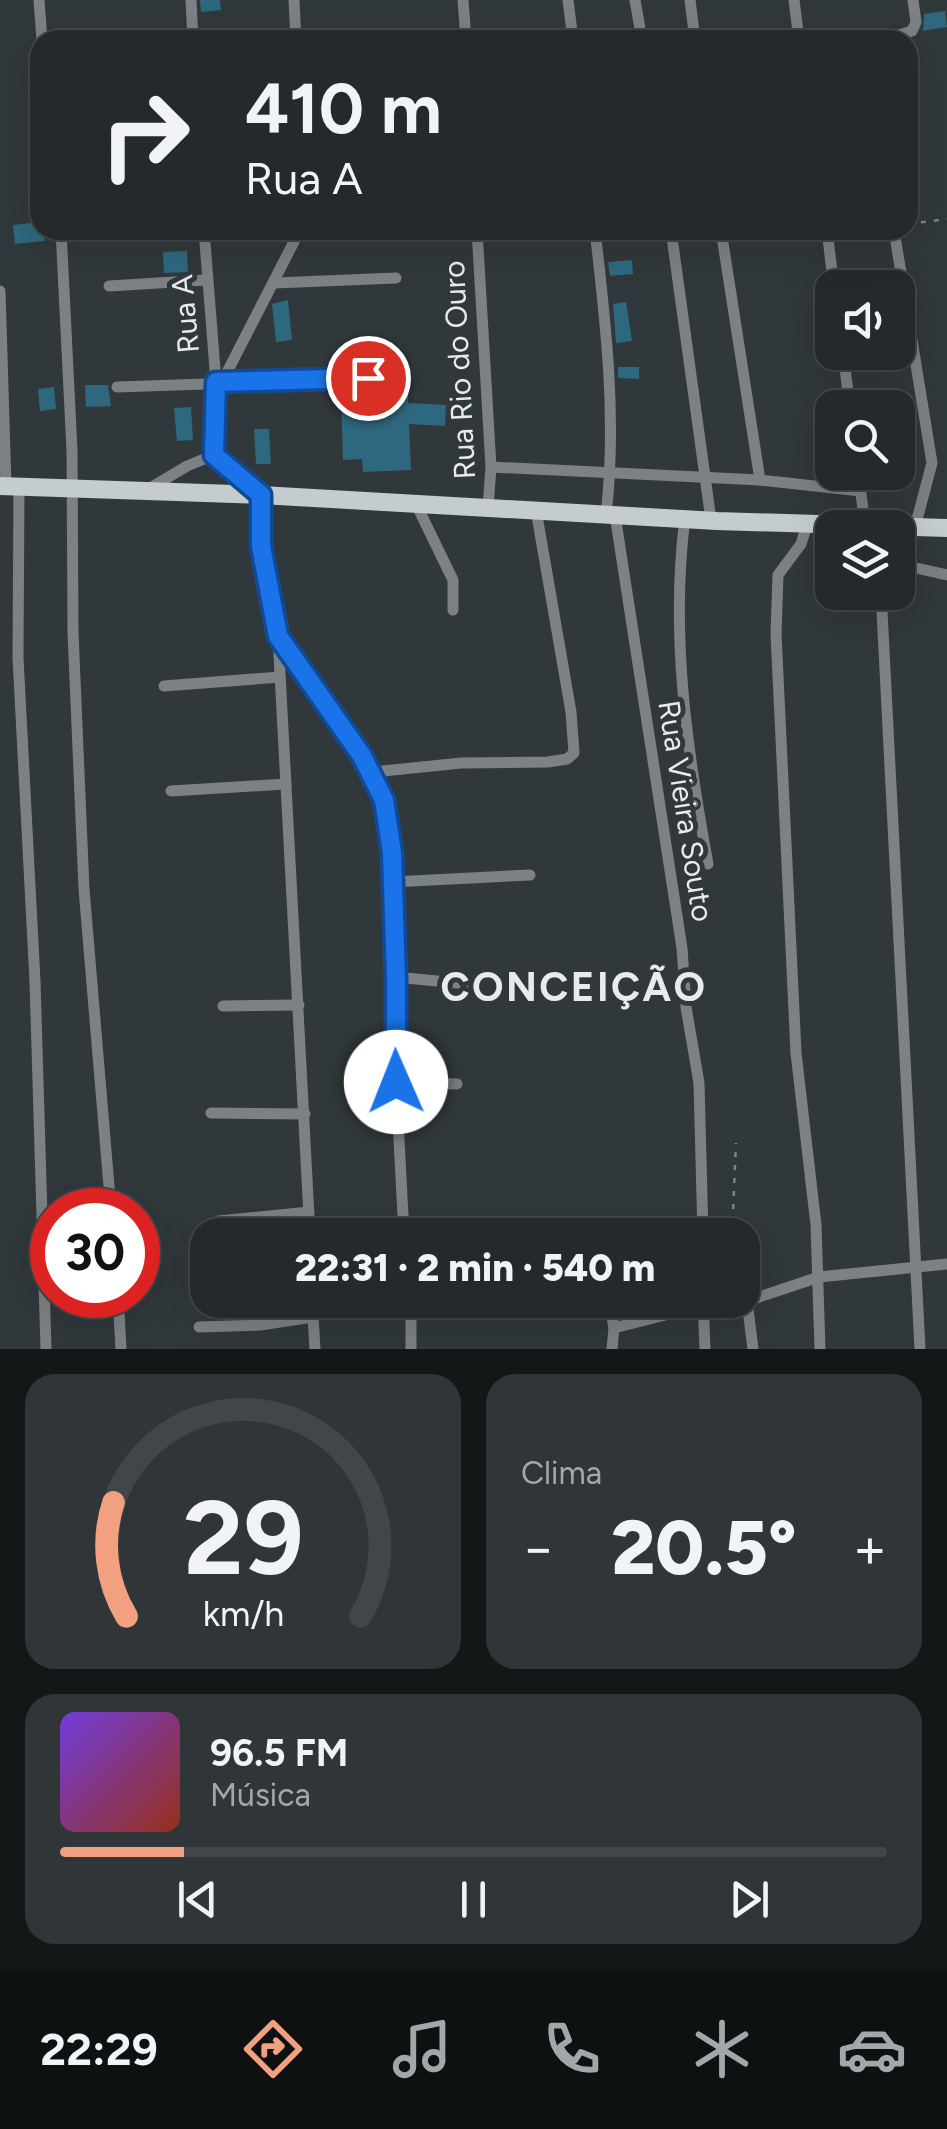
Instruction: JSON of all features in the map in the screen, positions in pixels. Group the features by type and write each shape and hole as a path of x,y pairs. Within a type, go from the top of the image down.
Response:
{"main road":[{"path":"8,487 261,495 417,506 815,522"},
{"path":"915,527 947,528"}],"street":[{"path":"38,0 41,30"},
{"path":"191,0 192,30"},
{"path":"294,0 296,30"},
{"path":"463,0 465,30"},
{"path":"568,0 572,30"},
{"path":"636,0 640,30"},
{"path":"690,0 694,30"},
{"path":"794,0 798,30"},
{"path":"913,0 916,22 913,30"},
{"path":"60,240 84,889 109,1188"},
{"name":"Rua A","path":"205,240 219,382 214,455"},
{"path":"219,382 295,240"},
{"name":"Rua Rio do Ouro","path":"478,240 491,467 488,508"},
{"name":"Rua Vieira Souto","path":"596,240 608,352 610,515 697,1060 702,1218"},
{"path":"672,240 711,520"},
{"path":"723,240 760,480"},
{"path":"827,240 832,270"},
{"path":"896,240 932,462 915,527"},
{"path":"274,283 396,278"},
{"path":"108,286 207,280"},
{"path":"0,291 45,1188"},
{"path":"117,387 404,377"},
{"path":"142,493 214,455 261,495 261,546 278,636 309,1218"},
{"path":"491,467 760,480 861,491 869,510"},
{"path":"417,506 453,580 453,610"},
{"path":"373,772 461,763 548,762 567,759 574,753 571,712 536,510"},
{"path":"685,518 678,579 678,644 694,788 708,864"},
{"path":"808,522 801,544 778,575 776,634 796,1053 819,1277 820,1349"},
{"path":"915,568 947,575"},
{"path":"882,610 920,1349"},
{"path":"278,636 373,772 386,816 392,882 403,1218"},
{"path":"164,686 280,677"},
{"path":"170,790 286,784"},
{"path":"392,882 530,875"},
{"path":"396,978 468,984"},
{"path":"224,1006 299,1006"},
{"path":"396,1082 457,1084"},
{"path":"212,1113 305,1114"},
{"path":"242,1218 309,1212"},
{"path":"760,1296 819,1277 947,1264"},
{"path":"46,1349 47,1318"},
{"path":"119,1318 121,1349"},
{"path":"200,1327 260,1325 306,1318"},
{"path":"313,1318 315,1349"},
{"path":"411,1318 412,1349"},
{"path":"612,1318 612,1349"},
{"path":"614,1328 653,1318"},
{"path":"704,1318 706,1349"},
{"path":"750,1318 754,1349"}],"path":[{"path":"918,223 947,219"},
{"path":"733,1218 736,1143"}],"building":[{"path":"200,0 220,0 221,10 201,12"},
{"path":"945,11 947,27 923,31 924,14"},
{"path":"30,223 30,240 45,241 15,244 13,225"},
{"path":"187,251 188,272 164,273 163,252"},
{"path":"632,260 633,274 610,276 608,262"},
{"path":"288,300 292,340 276,342 272,304"},
{"path":"626,302 632,341 616,343 613,304"},
{"path":"618,367 639,367 639,379 618,378"},
{"path":"85,385 108,385 111,406 86,407"},
{"path":"54,387 56,409 40,411 38,389"},
{"path":"408,391 408,403 446,405 445,426 409,424 411,470 363,472 362,459 343,460 341,397"},
{"path":"191,407 193,440 177,441 174,408"},
{"path":"254,429 269,429 271,464 256,464"}],"district":[{"name":"CONCEIÇÃO","path":"574,987"}],"route":[{"path":"368,378 216,382 214,455 261,495 261,546 278,636 373,772 384,800 392,853 396,1082"}]}
